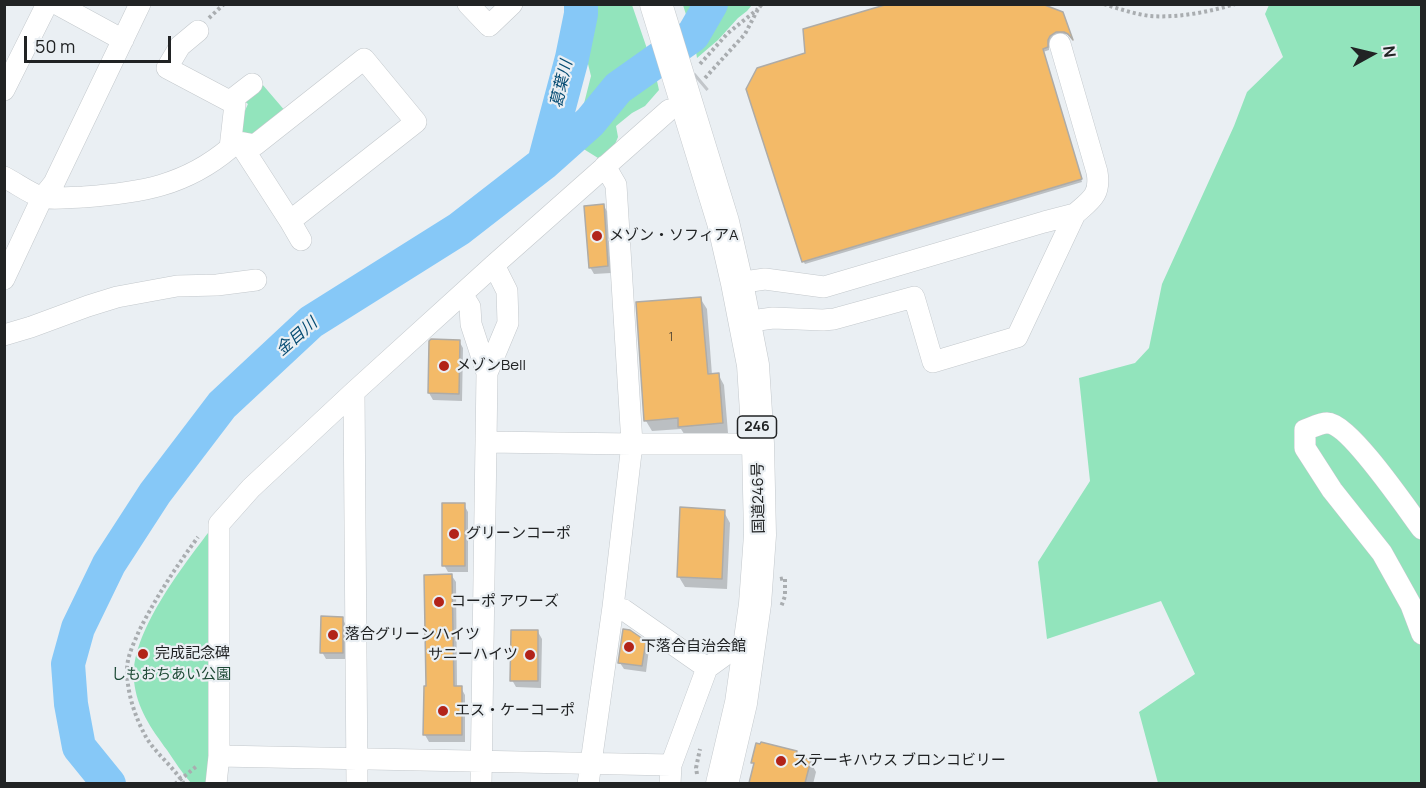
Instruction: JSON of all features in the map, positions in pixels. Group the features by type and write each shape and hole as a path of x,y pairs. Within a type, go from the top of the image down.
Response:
{"highway":[{"name":"246","path":"659,11 686,79"},
{"name":"国道246号","path":"686,79 737,283 753,365 758,444 760,535 755,604 741,703 722,783"}],"street":[{"path":"4,90 47,4"},
{"path":"4,279 42,198 54,183 140,4"},
{"path":"468,4 489,26 512,4"},
{"path":"58,5 123,40"},
{"path":"198,31 180,46 167,68 235,104 235,145 290,220 301,240"},
{"path":"744,322 773,318 823,320 846,317 914,297 933,362 1017,337 1075,214 1091,200 1098,189 1098,177 1060,44"},
{"path":"4,177 42,198 121,194 173,183 199,170 235,145 255,145 364,59 416,122 290,220"},
{"path":"230,101 252,84"},
{"path":"216,783 219,756 219,524 251,488 354,392 669,110"},
{"path":"590,773 632,444 616,185 605,166"},
{"path":"737,283 765,279 824,287 1034,224 1075,214"},
{"path":"487,373 508,323 507,291 494,265"},
{"path":"4,335 117,297 177,286 216,285 256,280"},
{"path":"836,283 846,317"},
{"path":"462,294 470,307 471,324 487,373 481,783"},
{"path":"354,392 357,783"},
{"path":"1422,529 1388,483 1338,427 1326,423 1305,430 1305,448 1332,490 1382,553 1410,605 1422,634"},
{"path":"486,442 758,444"},
{"path":"613,607 624,610 706,668"},
{"path":"219,756 481,761 590,773 671,774 706,668 729,652"}],"path":[{"path":"686,79 745,34 762,4"},
{"path":"1104,4 1150,16 1203,12 1235,4"},
{"path":"686,79 728,33 758,9"},
{"path":"182,781 146,738 133,708 127,669 129,655 160,592 177,566 208,523 219,524"},
{"path":"175,783 182,781 195,769"}],"green space":[{"path":"683,4 752,5 697,58"},
{"path":"595,5 632,5 659,90 645,106 616,126 618,137 611,154 598,158 582,148 577,131 591,76 587,60"},
{"path":"1269,5 1421,5 1421,783 1158,783 1139,712 1195,674 1161,601 1047,639 1038,562 1090,481 1079,378 1135,363 1149,348 1162,284 1234,126 1247,92 1283,57 1265,14"},
{"path":"262,84 286,112 254,137 246,136 238,126 248,104 243,100"},
{"name":"しもおちあい公園","path":"211,529 210,783 191,783 146,718 138,700 134,681 135,662 140,642 160,601"}],"building":[{"path":"888,4 1042,4 1063,12 1073,40 1064,32 1056,32 1050,36 1048,47 1043,49 1082,179 802,262 746,89 757,68 805,53 803,29"},
{"name":"メゾン・ソフィアA","path":"604,204 608,266 589,268 584,206"},
{"path":"701,297 708,374 719,373 723,423 678,427 678,418 644,421 636,302"},
{"name":"メゾンBell","path":"431,339 460,340 459,394 428,393 429,341"},
{"name":"グリーンコーポ","path":"442,503 465,503 465,566 442,566"},
{"path":"680,507 725,510 722,579 677,577"},
{"path":"452,574 454,686 462,686 462,735 423,735 424,686 426,686 424,575"},
{"name":"落合グリーンハイツ","path":"321,616 343,617 343,653 320,653"},
{"name":"下落合自治会館","path":"623,629 630,630 646,641 642,666 618,663"},
{"name":"サニーハイツ","path":"511,630 538,630 538,681 510,681"},
{"name":"ステーキハウス ブロンコビリー","path":"761,742 797,751 796,756 811,760 805,783 749,783 756,743"}],"waterway":[{"name":"葛葉川","path":"544,163 572,58 581,4"},
{"name":"金目川","path":"109,784 79,747 71,704 68,664 78,628 109,564 155,493 222,405 311,322 459,229 544,163 590,122 618,88 693,35 711,4"}],"tunnel":[{"path":"676,103 702,81"}],"place":[{"name":"メゾン・ソフィアA","path":"597,236"},
{"name":"メゾンBell","path":"444,366"},
{"name":"グリーンコーポ","path":"454,534"},
{"name":"コーポ アワーズ","path":"439,602"},
{"name":"落合グリーンハイツ","path":"333,635"},
{"name":"下落合自治会館","path":"629,647"},
{"name":"完成記念碑","path":"143,654"},
{"name":"サニーハイツ","path":"530,655"},
{"name":"エス・ケーコーポ","path":"443,711"},
{"name":"ステーキハウス ブロンコビリー","path":"781,761"}]}
